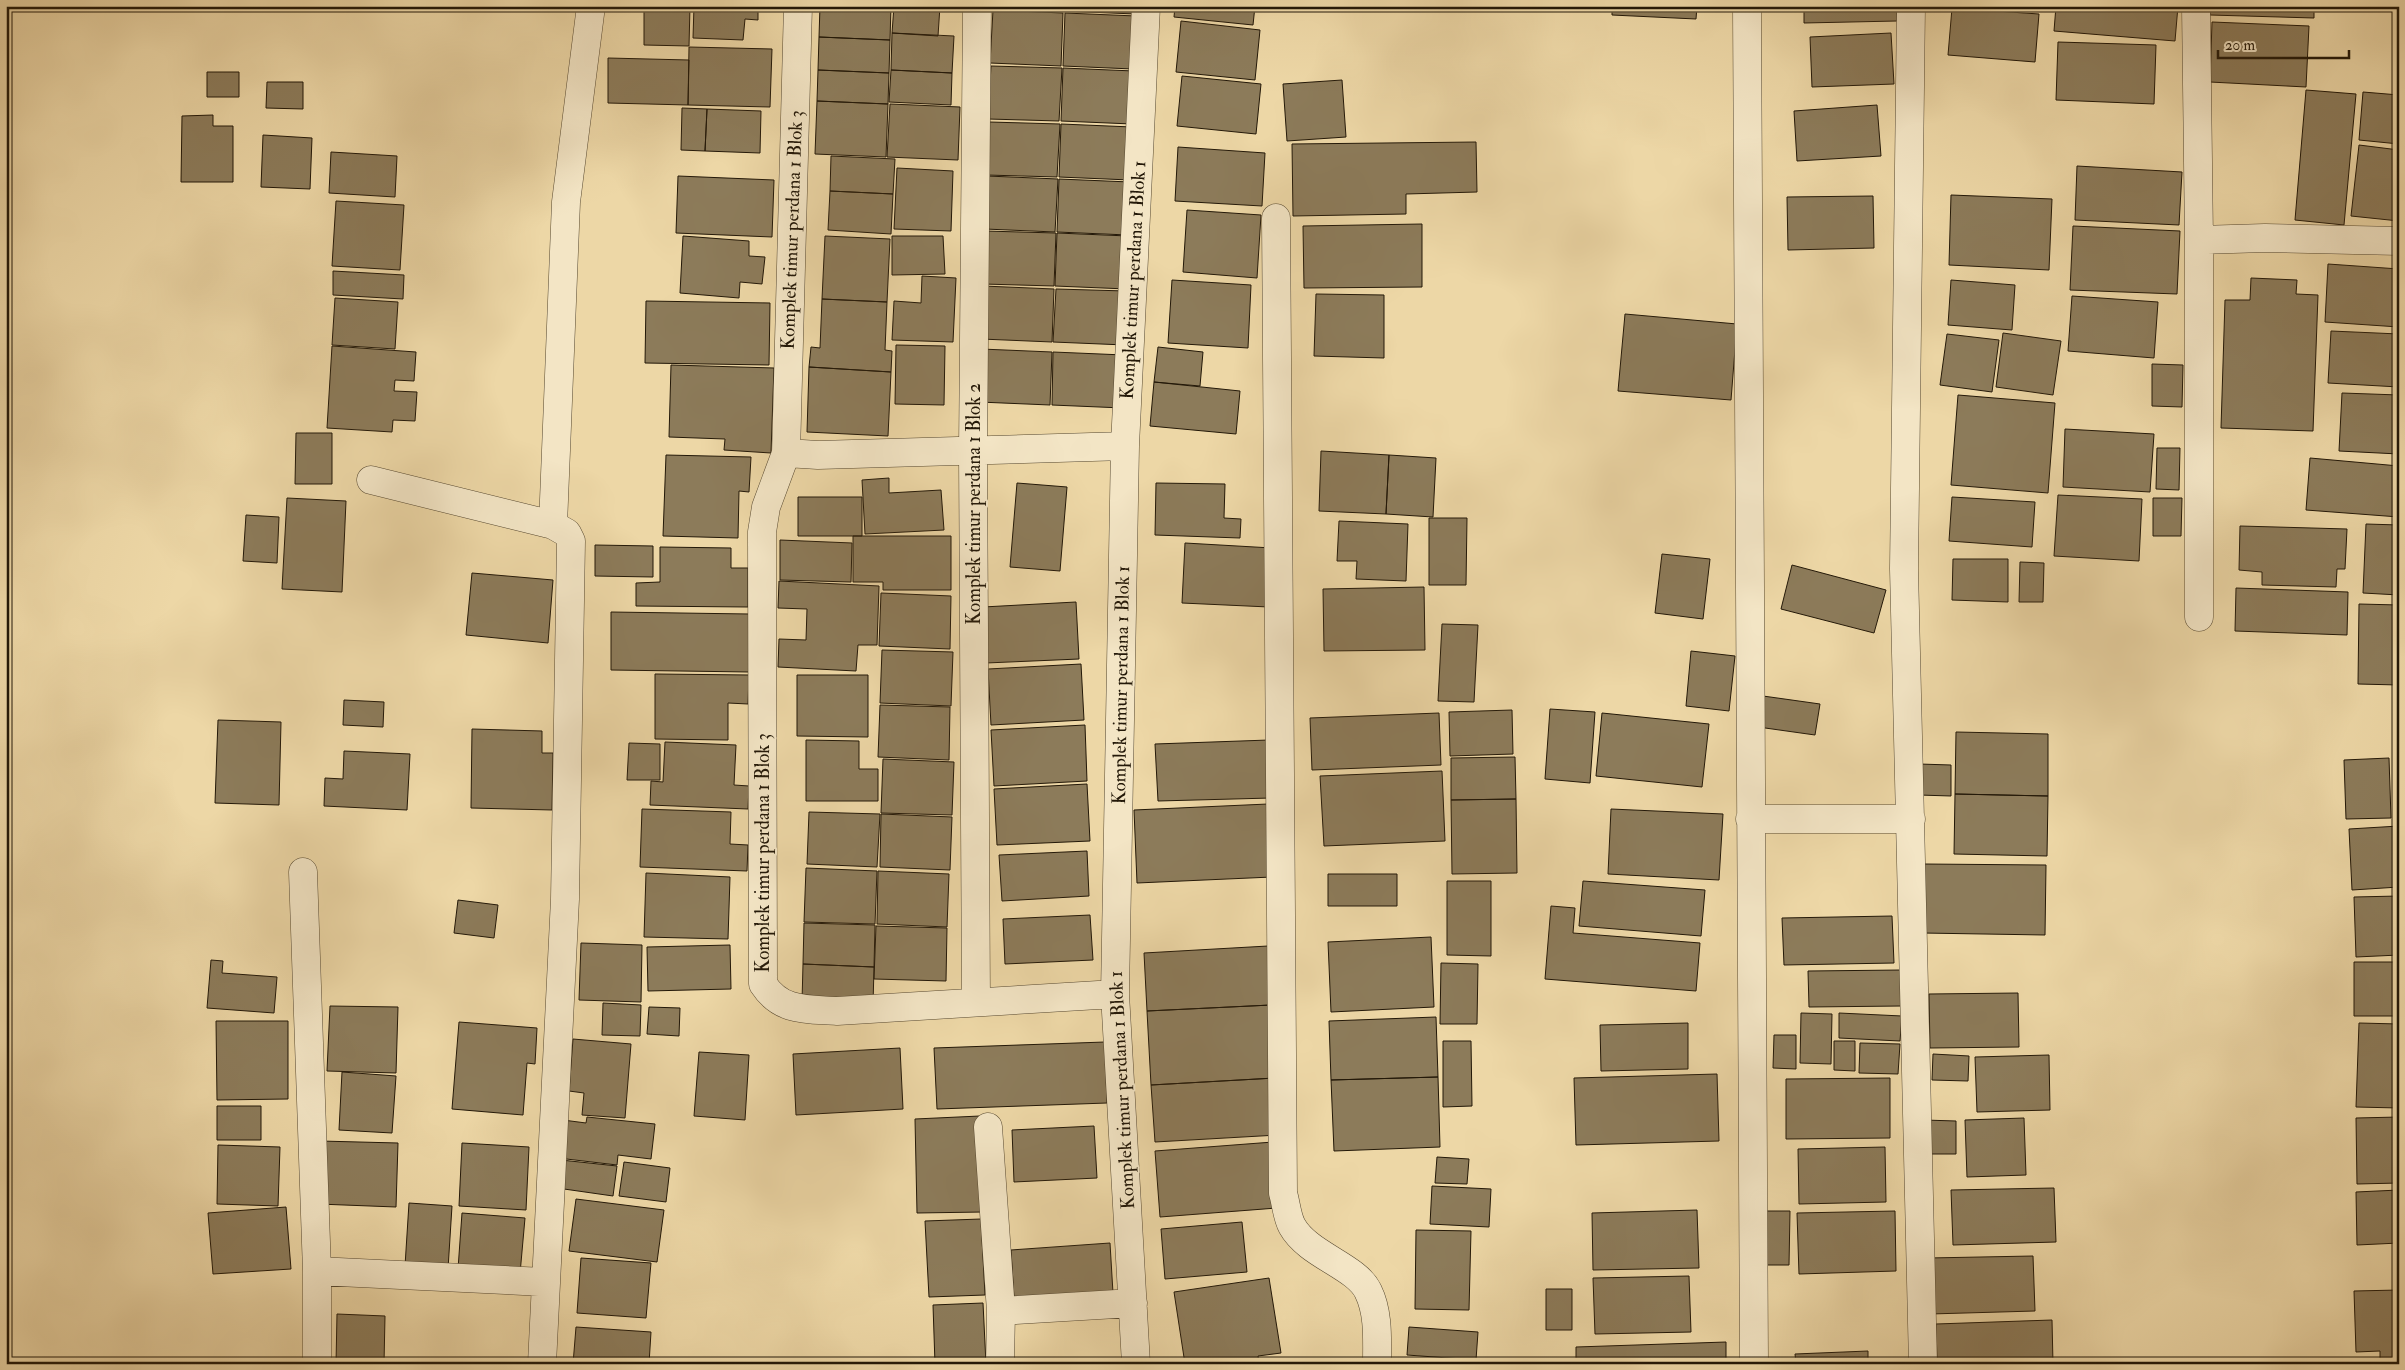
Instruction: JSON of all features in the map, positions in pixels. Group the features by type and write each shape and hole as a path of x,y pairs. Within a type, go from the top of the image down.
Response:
{"street":[{"path":"553,525 566,202 591,6"},
{"name":"Komplek timur perdana 1 Blok 3","path":"798,6 786,453 766,507 762,532 763,984 779,1002 805,1009 837,1012 1115,994"},
{"name":"Komplek timur perdana 1 Blok 2","path":"976,1002 973,451 977,6"},
{"name":"Komplek timur perdana 1 Blok 1","path":"1136,1364 1115,994 1125,446 1146,6"},
{"path":"1747,6 1754,1364"},
{"path":"1911,6 1904,570 1923,1364"},
{"path":"2196,6 2199,240 2199,617"},
{"path":"1276,218 1283,1192 1292,1226 1310,1247 1352,1275 1368,1290 1376,1320 1377,1364"},
{"path":"2199,240 2265,238 2399,241"},
{"path":"786,453 818,455 1125,446"},
{"path":"371,480 553,525 567,533 573,550 565,899 544,1282 542,1364"},
{"path":"1750,819 1911,819"},
{"path":"303,872 317,1271 317,1364"},
{"path":"988,1127 1001,1311 1000,1364"},
{"path":"317,1271 544,1282"},
{"path":"1001,1311 1133,1303"}],"building":[{"path":"644,6 690,6 689,46 644,45"},
{"path":"694,6 758,6 758,20 745,19 743,40 693,38"},
{"path":"820,6 891,6 890,40 819,37"},
{"path":"894,6 940,6 938,36 892,33"},
{"path":"992,6 1063,6 1063,11 992,8"},
{"path":"1065,6 1136,6 1135,14 1064,11"},
{"path":"1175,6 1255,6 1253,25 1174,17"},
{"path":"1612,6 1697,6 1696,19 1612,15"},
{"path":"1804,6 1897,6 1897,21 1804,23"},
{"path":"2056,6 2178,6 2175,41 2054,31"},
{"path":"2210,6 2314,6 2314,18 2210,15"},
{"path":"1952,8 2039,14 2035,62 1948,55"},
{"path":"993,10 1063,13 1061,66 990,63"},
{"path":"1065,13 1136,16 1133,69 1063,66"},
{"path":"1181,21 1260,30 1255,80 1176,72"},
{"path":"2212,22 2309,26 2306,87 2210,82"},
{"path":"892,33 954,36 952,73 891,70"},
{"path":"1891,33 1894,84 1812,87 1810,37"},
{"path":"819,37 890,40 889,73 818,70"},
{"path":"2058,42 2156,45 2154,104 2056,100"},
{"path":"689,47 772,49 770,107 688,105"},
{"path":"608,58 689,60 688,105 608,103"},
{"path":"991,66 1062,68 1059,121 988,119"},
{"path":"1063,68 1134,71 1132,124 1061,121"},
{"path":"818,70 889,73 888,104 817,101"},
{"path":"891,70 952,73 951,105 889,102"},
{"path":"207,72 239,72 239,97 207,97"},
{"path":"1182,76 1261,84 1256,134 1177,126"},
{"path":"1342,80 1346,137 1287,141 1283,84"},
{"path":"267,82 303,82 303,109 266,108"},
{"path":"2306,90 2356,94 2344,225 2295,220"},
{"path":"2363,92 2399,95 2399,144 2359,140"},
{"path":"817,101 888,104 886,157 815,154"},
{"path":"890,104 960,107 958,160 887,157"},
{"path":"1877,105 1881,156 1797,161 1794,111"},
{"path":"682,108 707,109 705,151 681,150"},
{"path":"707,109 761,111 760,153 705,151"},
{"path":"213,115 213,126 233,126 233,182 181,182 182,116"},
{"path":"989,122 1060,124 1057,177 986,175"},
{"path":"1061,124 1132,127 1130,180 1059,177"},
{"path":"263,135 312,138 310,189 261,187"},
{"path":"1476,142 1477,192 1406,194 1406,214 1293,216 1292,144"},
{"path":"2359,145 2399,150 2399,221 2351,216"},
{"path":"1178,147 1265,153 1262,206 1175,201"},
{"path":"331,152 397,156 395,197 329,193"},
{"path":"831,156 895,159 893,194 830,191"},
{"path":"2077,166 2182,172 2179,225 2075,220"},
{"path":"897,168 953,171 951,231 894,229"},
{"path":"678,176 774,180 772,237 676,233"},
{"path":"987,176 1058,179 1055,232 985,229"},
{"path":"1059,179 1130,182 1128,235 1057,232"},
{"path":"830,191 893,194 891,234 828,230"},
{"path":"1951,195 2052,199 2049,270 1949,265"},
{"path":"1873,196 1874,248 1788,250 1787,197"},
{"path":"336,201 404,205 400,270 332,266"},
{"path":"1187,210 1261,215 1257,278 1183,272"},
{"path":"1422,224 1422,287 1304,288 1303,226"},
{"path":"2073,226 2180,231 2177,294 2070,290"},
{"path":"985,231 1056,233 1054,286 983,284"},
{"path":"1057,233 1128,236 1127,289 1055,286"},
{"path":"683,236 749,241 749,256 765,257 762,284 740,282 739,298 680,293"},
{"path":"825,236 890,239 887,302 822,299"},
{"path":"892,236 943,236 945,274 892,275"},
{"path":"2328,264 2399,269 2399,327 2325,322"},
{"path":"333,271 404,275 403,299 333,295"},
{"path":"922,276 956,278 953,342 892,340 894,301 921,303"},
{"path":"2251,278 2297,280 2296,294 2318,295 2313,431 2221,428 2225,300 2250,300"},
{"path":"1172,280 1251,285 1248,348 1168,343"},
{"path":"1951,280 2015,285 2012,330 1948,325"},
{"path":"983,286 1054,289 1052,342 981,339"},
{"path":"1056,289 1126,291 1125,345 1053,342"},
{"path":"1316,294 1384,295 1384,358 1314,356"},
{"path":"2072,296 2158,302 2154,358 2068,351"},
{"path":"335,298 398,302 395,349 332,345"},
{"path":"822,299 887,302 885,350 892,351 891,372 809,367 811,347 820,348"},
{"path":"646,301 770,303 769,365 645,363"},
{"path":"1625,314 1737,324 1731,400 1618,391"},
{"path":"2331,331 2399,334 2399,387 2328,383"},
{"path":"2003,333 2061,341 2053,395 1996,387"},
{"path":"1947,334 1999,340 1992,392 1940,385"},
{"path":"896,345 945,346 944,405 895,404"},
{"path":"332,346 416,352 414,381 395,380 394,391 417,392 415,421 393,420 392,432 327,428"},
{"path":"1158,347 1203,352 1200,386 1154,382"},
{"path":"981,349 1052,352 1050,405 979,402"},
{"path":"1053,352 1124,355 1123,408 1052,405"},
{"path":"2152,364 2183,365 2182,407 2152,406"},
{"path":"671,365 774,368 771,453 724,450 725,439 669,437"},
{"path":"809,367 891,372 888,436 807,432"},
{"path":"1154,382 1240,391 1236,434 1150,426"},
{"path":"2342,393 2399,395 2399,454 2339,451"},
{"path":"1958,395 2055,403 2048,493 1951,485"},
{"path":"2065,429 2154,434 2150,492 2063,487"},
{"path":"296,433 332,433 332,484 295,484"},
{"path":"2157,448 2180,448 2179,490 2156,489"},
{"path":"1321,451 1389,455 1386,514 1319,511"},
{"path":"666,455 751,457 749,492 739,491 738,538 663,536"},
{"path":"1389,455 1436,458 1433,517 1386,514"},
{"path":"2310,458 2399,466 2399,517 2306,510"},
{"path":"889,478 889,493 941,490 944,530 865,534 862,480"},
{"path":"1017,483 1067,487 1060,571 1010,567"},
{"path":"1156,483 1225,484 1224,518 1241,519 1240,538 1155,535"},
{"path":"2058,495 2142,499 2139,561 2054,556"},
{"path":"798,497 862,497 862,536 798,536"},
{"path":"1952,497 2035,502 2032,547 1949,541"},
{"path":"287,498 346,501 342,592 282,589"},
{"path":"2153,498 2182,498 2181,536 2153,536"},
{"path":"246,515 279,517 277,563 243,561"},
{"path":"1429,518 1467,518 1466,585 1429,585"},
{"path":"1339,521 1408,524 1406,581 1356,579 1357,561 1337,561"},
{"path":"2366,524 2399,525 2399,595 2363,593"},
{"path":"2240,526 2347,529 2345,569 2337,569 2336,587 2262,585 2262,572 2239,570"},
{"path":"853,536 951,536 951,590 883,590 883,582 853,582"},
{"path":"780,540 852,543 851,582 780,580"},
{"path":"1185,543 1272,548 1269,607 1182,603"},
{"path":"595,545 653,546 653,577 595,576"},
{"path":"660,547 731,548 731,568 748,568 748,607 636,606 636,583 660,582"},
{"path":"1662,554 1710,559 1703,619 1655,613"},
{"path":"1953,559 2008,559 2008,602 1952,600"},
{"path":"2020,562 2044,563 2043,602 2019,602"},
{"path":"1792,565 1886,590 1874,633 1781,609"},
{"path":"472,573 553,580 548,643 466,635"},
{"path":"779,581 879,586 877,645 858,645 856,671 778,667 779,639 806,640 807,609 778,608"},
{"path":"1424,587 1425,650 1324,651 1323,589"},
{"path":"2236,588 2348,592 2347,635 2235,631"},
{"path":"881,593 951,596 950,649 879,646"},
{"path":"1076,602 1079,659 986,663 983,607"},
{"path":"2359,604 2399,605 2399,685 2358,684"},
{"path":"611,612 749,614 749,672 611,670"},
{"path":"1442,624 1478,625 1474,702 1438,701"},
{"path":"882,650 953,652 951,706 880,703"},
{"path":"1691,651 1735,656 1729,711 1686,706"},
{"path":"1081,664 1084,720 991,725 988,669"},
{"path":"655,674 749,675 748,704 728,703 728,740 655,739"},
{"path":"797,675 868,675 868,737 797,736"},
{"path":"2396,695 2399,695 2399,740 2396,740"},
{"path":"1763,696 1820,704 1815,735 1758,727"},
{"path":"344,700 384,702 383,727 343,725"},
{"path":"880,705 950,707 949,760 878,757"},
{"path":"1550,709 1595,712 1590,783 1545,779"},
{"path":"1512,710 1513,754 1450,756 1449,712"},
{"path":"1439,713 1441,765 1312,770 1310,718"},
{"path":"1602,713 1709,724 1702,787 1596,776"},
{"path":"218,720 281,722 279,805 215,803"},
{"path":"1085,725 1087,781 994,786 991,730"},
{"path":"472,729 542,731 542,753 553,753 552,810 471,808"},
{"path":"1956,732 2048,734 2048,796 1955,794"},
{"path":"806,740 859,741 859,769 878,769 878,801 806,801"},
{"path":"1269,740 1271,798 1158,801 1155,744"},
{"path":"665,742 736,745 734,785 749,786 748,809 650,805 651,781 663,782"},
{"path":"629,743 660,744 660,780 627,780"},
{"path":"344,751 410,754 407,810 324,806 325,778 343,779"},
{"path":"1515,757 1516,799 1451,800 1451,758"},
{"path":"2389,758 2391,818 2346,819 2344,760"},
{"path":"883,759 954,762 952,815 881,813"},
{"path":"1919,764 1951,765 1951,796 1919,795"},
{"path":"1442,771 1445,841 1324,846 1320,776"},
{"path":"1087,784 1090,841 997,845 994,789"},
{"path":"1955,794 2048,796 2047,856 1954,854"},
{"path":"1516,799 1517,873 1452,874 1451,800"},
{"path":"1268,804 1272,877 1137,883 1134,810"},
{"path":"642,809 731,812 730,844 748,845 747,871 640,867"},
{"path":"1611,809 1723,814 1719,880 1608,874"},
{"path":"809,812 880,814 877,867 807,864"},
{"path":"881,814 952,817 950,870 880,867"},
{"path":"2399,826 2399,887 2352,890 2349,829"},
{"path":"1087,851 1089,896 1002,901 999,855"},
{"path":"1923,864 2046,865 2045,935 1922,933"},
{"path":"806,868 877,871 875,924 804,922"},
{"path":"878,871 949,874 947,927 877,924"},
{"path":"646,873 730,877 728,939 644,937"},
{"path":"1328,874 1397,874 1397,906 1328,906"},
{"path":"1447,881 1491,881 1491,956 1447,955"},
{"path":"1583,881 1705,890 1701,936 1579,926"},
{"path":"2399,896 2399,955 2356,957 2354,897"},
{"path":"458,900 498,905 494,938 454,933"},
{"path":"1551,906 1575,908 1573,933 1700,943 1696,991 1545,979"},
{"path":"1090,915 1093,960 1005,964 1003,919"},
{"path":"1892,916 1894,963 1784,965 1782,918"},
{"path":"804,923 875,925 874,967 803,964"},
{"path":"876,926 947,928 946,981 874,979"},
{"path":"1431,937 1434,1007 1331,1012 1328,942"},
{"path":"581,943 642,945 641,1002 579,1000"},
{"path":"730,945 731,989 648,991 647,947"},
{"path":"1268,946 1271,1005 1147,1011 1144,953"},
{"path":"211,960 223,961 222,973 277,977 274,1013 207,1008"},
{"path":"2354,962 2399,962 2399,1016 2354,1016"},
{"path":"1441,963 1478,964 1477,1024 1440,1024"},
{"path":"803,964 874,967 873,1005 802,1002"},
{"path":"1901,970 1901,1006 1809,1007 1808,971"},
{"path":"2018,993 2019,1047 1930,1048 1929,994"},
{"path":"603,1003 641,1005 640,1036 602,1035"},
{"path":"1271,1005 1275,1078 1151,1085 1147,1011"},
{"path":"330,1006 398,1007 396,1073 327,1071"},
{"path":"649,1007 680,1008 679,1036 647,1034"},
{"path":"1801,1013 1832,1014 1831,1064 1800,1063"},
{"path":"1839,1013 1902,1016 1900,1041 1839,1038"},
{"path":"1436,1017 1438,1077 1331,1080 1329,1021"},
{"path":"216,1021 288,1021 288,1099 217,1100"},
{"path":"459,1022 537,1028 535,1064 527,1063 523,1115 452,1109"},
{"path":"1688,1023 1688,1069 1601,1071 1600,1025"},
{"path":"2359,1023 2399,1024 2399,1108 2356,1107"},
{"path":"1774,1035 1796,1035 1796,1069 1773,1068"},
{"path":"573,1039 631,1044 625,1118 582,1115 584,1093 569,1091"},
{"path":"1443,1041 1471,1041 1472,1106 1443,1107"},
{"path":"1834,1041 1855,1041 1855,1071 1834,1070"},
{"path":"1105,1042 1107,1103 937,1109 934,1048"},
{"path":"1860,1043 1900,1044 1898,1074 1859,1073"},
{"path":"900,1048 903,1109 796,1115 793,1054"},
{"path":"699,1052 749,1055 745,1120 694,1116"},
{"path":"1933,1054 1969,1056 1968,1081 1932,1080"},
{"path":"2049,1055 2050,1110 1977,1112 1975,1057"},
{"path":"342,1072 396,1076 392,1133 339,1130"},
{"path":"1717,1074 1719,1141 1576,1145 1574,1078"},
{"path":"1438,1077 1440,1147 1334,1151 1331,1080"},
{"path":"1275,1078 1278,1135 1155,1142 1151,1085"},
{"path":"1890,1078 1890,1138 1786,1139 1786,1079"},
{"path":"217,1106 261,1106 261,1140 217,1140"},
{"path":"980,1116 983,1212 917,1213 915,1119"},
{"path":"587,1117 655,1124 651,1159 618,1155 617,1165 558,1158 563,1120 586,1123"},
{"path":"2399,1117 2399,1183 2357,1184 2356,1118"},
{"path":"2024,1118 2026,1175 1967,1177 1965,1120"},
{"path":"1924,1120 1956,1121 1956,1154 1924,1154"},
{"path":"1094,1126 1097,1178 1014,1182 1012,1130"},
{"path":"320,1141 398,1143 396,1207 318,1204"},
{"path":"1273,1142 1277,1208 1160,1217 1155,1151"},
{"path":"462,1143 529,1147 526,1210 459,1206"},
{"path":"218,1145 280,1147 278,1206 217,1204"},
{"path":"1885,1147 1886,1202 1799,1204 1798,1149"},
{"path":"1437,1157 1469,1159 1467,1184 1435,1183"},
{"path":"561,1160 617,1166 613,1196 557,1188"},
{"path":"624,1162 670,1168 666,1202 619,1196"},
{"path":"1432,1186 1491,1189 1489,1227 1430,1224"},
{"path":"2054,1188 2056,1242 1953,1245 1951,1190"},
{"path":"2399,1190 2399,1243 2357,1245 2356,1192"},
{"path":"576,1199 664,1210 657,1262 569,1251"},
{"path":"409,1203 452,1206 448,1269 405,1266"},
{"path":"286,1207 291,1269 213,1274 208,1213"},
{"path":"1697,1210 1699,1268 1593,1270 1592,1213"},
{"path":"1761,1211 1790,1211 1789,1265 1760,1265"},
{"path":"1895,1211 1896,1271 1799,1274 1797,1213"},
{"path":"462,1213 525,1218 520,1274 458,1269"},
{"path":"981,1219 985,1295 929,1297 925,1221"},
{"path":"1242,1222 1247,1272 1165,1279 1161,1229"},
{"path":"1416,1230 1471,1231 1469,1310 1415,1309"},
{"path":"1110,1243 1113,1293 1014,1299 1011,1250"},
{"path":"2033,1256 2035,1311 1930,1314 1928,1258"},
{"path":"581,1258 651,1263 646,1318 577,1313"},
{"path":"1689,1276 1691,1332 1595,1334 1593,1278"},
{"path":"1269,1278 1281,1353 1258,1356 1259,1364 1185,1364 1174,1292"},
{"path":"1546,1289 1572,1289 1572,1330 1546,1330"},
{"path":"2399,1290 2399,1364 2380,1364 2380,1351 2356,1352 2354,1291"},
{"path":"983,1303 986,1364 935,1364 933,1305"},
{"path":"337,1314 385,1316 384,1364 336,1364"},
{"path":"2052,1320 2053,1364 1937,1364 1936,1324"},
{"path":"576,1327 651,1332 649,1364 573,1364"},
{"path":"1409,1327 1478,1332 1476,1360 1407,1355"},
{"path":"1726,1342 1726,1364 1576,1364 1576,1347"},
{"path":"1868,1351 1868,1364 1796,1364 1795,1354"},
{"path":"1396,1362 1443,1364 1396,1364"}]}
